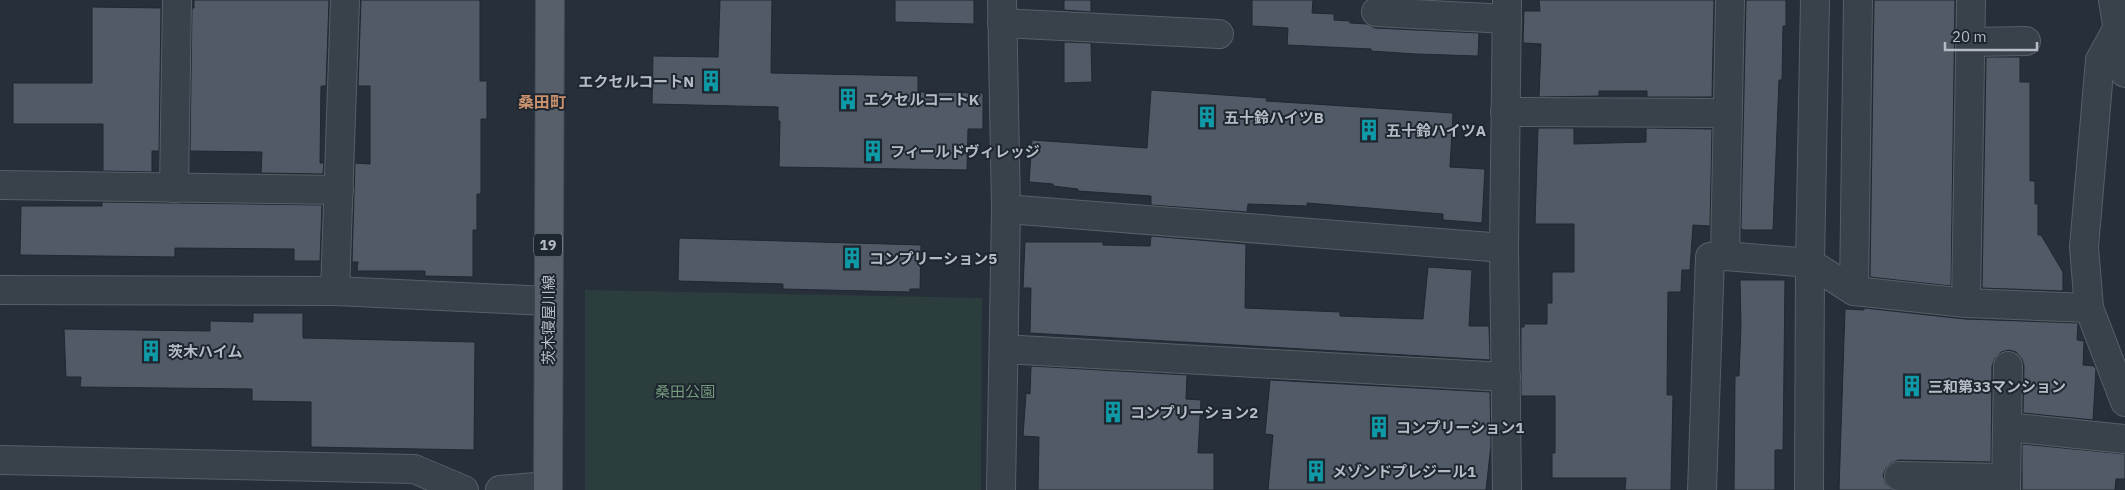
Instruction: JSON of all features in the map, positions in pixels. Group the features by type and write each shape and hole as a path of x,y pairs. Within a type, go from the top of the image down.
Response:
{"main road":[{"name":"茨木寝屋川線","path":"548,488 550,0"}],"street":[{"path":"174,188 177,0"},
{"path":"335,291 345,0"},
{"path":"1725,256 1730,0"},
{"path":"1809,490 1810,263 1815,0"},
{"path":"1854,291 1858,0"},
{"path":"1966,303 1971,0"},
{"path":"2113,0 2125,72"},
{"path":"1376,12 1507,9 1504,248 1507,490"},
{"path":"1001,490 1006,209 1002,12 1219,34"},
{"path":"2117,29 2100,60 2084,248 2089,308 2125,402"},
{"path":"1971,42 2026,40"},
{"path":"1505,112 1728,113"},
{"path":"0,185 339,190"},
{"path":"1006,209 1504,248"},
{"path":"1702,490 1710,257 1725,256 1810,263 1854,291 1966,303 2089,308"},
{"path":"0,290 335,291 548,300"},
{"path":"1004,349 1506,377"},
{"path":"1899,476 1934,483 2006,484 2008,366"},
{"path":"2007,427 2125,439"},
{"path":"0,460 414,469 451,487"},
{"path":"500,490 548,488"}],"green space":[{"name":"桑田公園","path":"585,290 982,298 981,490 585,490"}],"building":[{"path":"194,0 329,0 326,86 321,86 320,163 324,163 323,174 261,173 262,152 190,151 192,8 194,8"},
{"path":"361,0 480,0 480,81 487,81 487,119 481,119 481,194 477,194 477,230 473,230 473,277 425,276 425,271 357,271 358,262 352,262 355,163 370,164 370,86 358,86"},
{"path":"720,0 772,0 771,73 918,76 918,92 983,93 983,129 968,129 967,170 779,167 780,121 778,121 778,107 652,104 653,56 718,57"},
{"path":"895,0 974,0 974,24 895,22"},
{"path":"1064,0 1091,0 1091,12 1064,10"},
{"path":"1252,0 1313,0 1312,13 1334,14 1334,20 1367,24 1375,28 1479,33 1478,56 1416,54 1371,51 1371,49 1287,45 1288,28 1252,26"},
{"path":"1539,0 1714,0 1712,97 1647,97 1647,91 1599,91 1599,96 1539,97 1541,44 1523,43 1524,11 1540,11"},
{"path":"1746,0 1786,0 1786,26 1783,26 1782,80 1779,80 1773,230 1743,230 1741,228"},
{"path":"1874,0 1955,0 1951,286 1870,277"},
{"path":"92,7 161,8 159,151 152,151 152,172 103,171 103,124 13,124 13,83 92,83"},
{"path":"1064,42 1091,43 1092,82 1064,83"},
{"path":"1986,57 2020,57 2020,82 2030,82 2030,181 2035,181 2035,204 2038,204 2038,235 2041,235 2063,272 2063,291 1982,288"},
{"path":"1151,90 1267,98 1266,101 1453,113 1450,167 1485,169 1482,223 1443,220 1443,214 1307,203 1307,206 1248,204 1247,212 1151,205 1151,196 1078,191 1078,189 1053,186 1053,184 1029,182 1032,140 1147,148"},
{"path":"1538,128 1574,128 1574,144 1646,142 1646,128 1712,129 1710,226 1693,225 1690,270 1682,270 1681,292 1668,292 1667,395 1673,395 1671,490 1625,490 1626,478 1552,478 1552,453 1555,453 1555,396 1521,396 1521,327 1524,327 1524,324 1547,324 1547,303 1552,303 1552,272 1574,272 1574,224 1535,224"},
{"path":"102,202 322,205 320,261 294,261 294,249 175,248 175,257 20,255 21,206 102,206"},
{"path":"1151,236 1246,244 1245,308 1340,312 1340,316 1423,319 1428,267 1472,270 1469,326 1489,326 1490,360 1030,333 1031,288 1023,288 1025,242 1103,242 1103,245 1150,246"},
{"name":"コンプリーション5","path":"679,238 921,245 920,289 910,289 910,292 783,289 783,284 678,281"},
{"path":"1740,280 1785,280 1783,450 1775,450 1775,490 1734,490 1735,376 1739,376 1741,325"},
{"path":"1864,308 1965,319 2078,323 2077,340 2084,341 2083,365 2094,366 2096,369 2093,420 2023,413 2024,366 2022,359 2016,352 2009,350 2001,352 1995,358 1992,366 1991,462 1899,460 1891,463 1883,475 1886,484 1893,490 1839,490 1845,309 1864,310"},
{"path":"253,313 303,313 303,338 475,342 474,450 311,447 311,402 252,401 252,389 80,387 81,377 66,377 64,329 210,331 210,321 253,322"},
{"path":"1031,366 1187,375 1186,399 1201,400 1198,453 1214,453 1214,490 1038,490 1039,437 1023,436 1026,393 1030,394"},
{"path":"1270,380 1490,392 1491,445 1486,490 1268,490 1273,435 1265,434"},
{"path":"2022,444 2125,454 2125,479 2116,479 2115,490 2022,490"}],"place":[{"name":"エクセルコートN","path":"711,81"},
{"name":"エクセルコートK","path":"848,99"},
{"name":"五十鈴ハイツB","path":"1207,117"},
{"name":"五十鈴ハイツA","path":"1369,130"},
{"name":"フィールドヴィレッジ","path":"873,151"},
{"name":"コンプリーション5","path":"852,258"},
{"name":"茨木ハイム","path":"151,351"},
{"name":"三和第33マンション","path":"1912,386"},
{"name":"コンプリーション2","path":"1113,412"},
{"name":"コンプリーション1","path":"1379,427"},
{"name":"メゾンドプレジール1","path":"1316,471"}],"district":[{"name":"桑田町","path":"542,102"}]}
